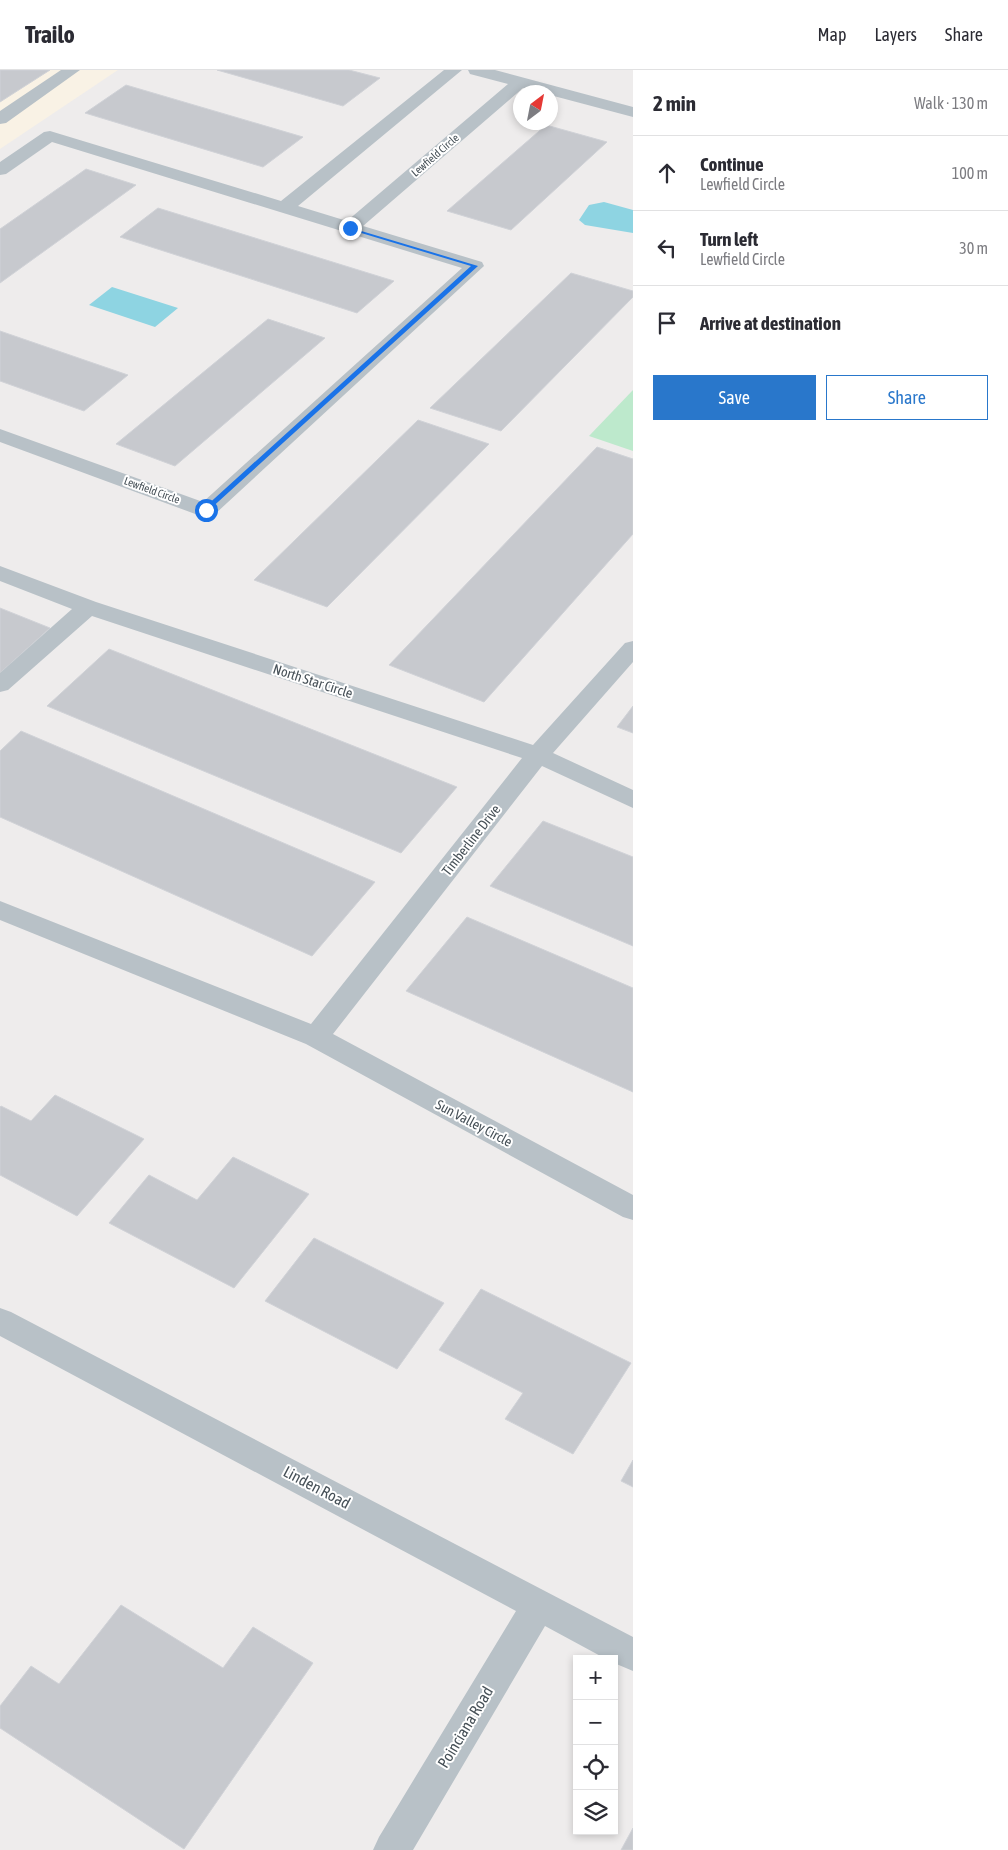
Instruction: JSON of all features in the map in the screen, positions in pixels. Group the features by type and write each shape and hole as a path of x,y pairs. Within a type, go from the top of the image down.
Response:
{"street":[{"name":"Linden Road","path":"0,1322 633,1655"},
{"name":"Poinciana Road","path":"392,1850 538,1604"}],"lane":[{"path":"0,118 72,70"},
{"path":"284,208 454,70"},
{"path":"476,70 633,112"},
{"name":"Lewfield Circle","path":"350,228 520,82"},
{"name":"Lewfield Circle","path":"0,170 50,136 475,266 206,510 0,434"},
{"name":"North Star Circle","path":"0,573 88,607 538,755"},
{"path":"0,685 88,607"},
{"name":"Timberline Drive","path":"316,1037 538,755 633,648"},
{"path":"538,755 633,800"},
{"name":"Sun Valley Circle","path":"0,910 316,1037 633,1209"}],"shaded area":[{"path":"0,70 118,70 0,149"}],"green space":[{"path":"633,390 633,451 589,436"}],"water":[{"path":"604,202 633,210 633,233 585,225 579,220 589,205"},
{"path":"112,287 178,308 155,327 89,305"}],"building":[{"path":"0,70 50,70 0,102"},
{"path":"217,70 349,70 380,78 343,106"},
{"path":"126,85 303,137 263,167 85,113"},
{"path":"558,128 607,142 511,230 447,211 540,130 558,130"},
{"path":"86,169 136,185 0,283 0,229"},
{"path":"158,208 394,281 357,313 120,237"},
{"path":"571,273 633,291 633,297 501,431 430,408"},
{"path":"268,319 325,338 175,466 116,444"},
{"path":"0,331 128,375 84,411 0,381"},
{"path":"418,420 489,444 327,607 254,580"},
{"path":"597,447 633,459 633,534 484,702 389,665"},
{"path":"0,608 50,628 0,673"},
{"path":"109,649 457,787 401,853 47,706"},
{"path":"633,706 633,733 617,727"},
{"path":"21,731 375,882 312,956 0,817 0,751"},
{"path":"543,821 633,857 633,946 490,886"},
{"path":"467,917 633,988 633,1092 406,991"},
{"path":"55,1095 144,1139 77,1216 0,1175 0,1107 31,1121"},
{"path":"233,1157 309,1194 234,1288 109,1223 149,1175 197,1200"},
{"path":"314,1238 444,1303 397,1369 265,1301"},
{"path":"481,1289 631,1363 573,1454 505,1419 523,1393 439,1350"},
{"path":"633,1460 633,1487 621,1481"},
{"path":"121,1605 223,1668 253,1627 313,1663 184,1849 0,1728 0,1706 31,1666 59,1684"},
{"path":"633,1828 633,1850 621,1850"}],"route":[{"path":"206,510 475,266 350,228"}]}
